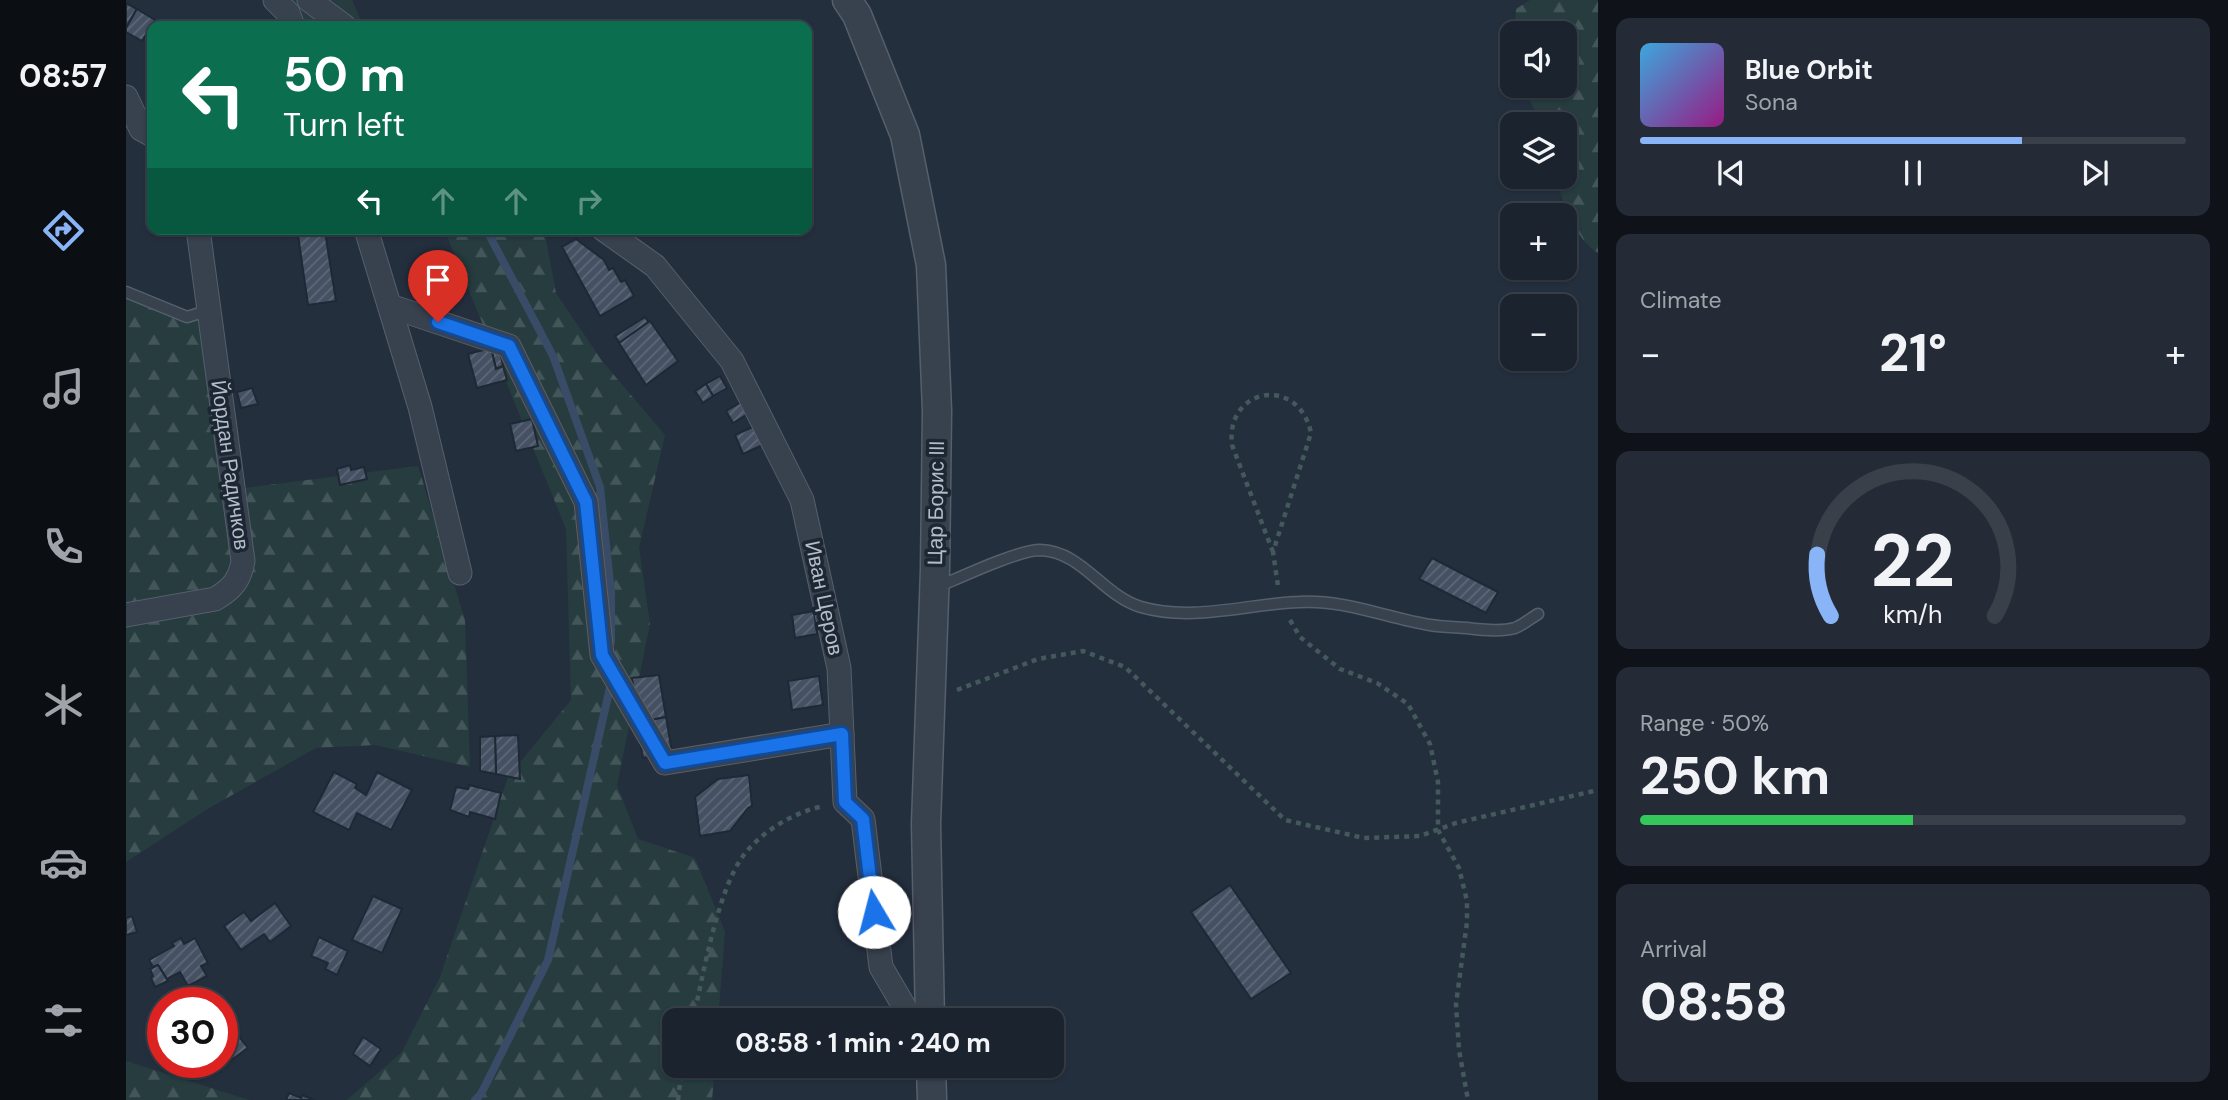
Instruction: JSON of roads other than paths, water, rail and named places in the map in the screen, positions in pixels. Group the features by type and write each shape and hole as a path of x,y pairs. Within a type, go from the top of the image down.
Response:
{"street":[{"path":"275,0 288,13 291,21"},
{"path":"309,0 337,21"},
{"name":"Цар Борис III","path":"847,0 857,15 905,135 931,265 936,411 934,588 926,824 930,1008"},
{"path":"126,97 141,129 147,132"},
{"name":"Йордан Радичков","path":"126,615 215,599 228,591 241,572 243,547 199,235"},
{"path":"368,235 420,407 460,573"},
{"name":"Иван Церов","path":"611,235 655,266 732,360 802,500 839,668 845,802 863,819 881,967 905,1008"},
{"path":"390,306 509,346 586,502 602,655 665,763 842,734"},
{"path":"931,1078 932,1100"}],"lane":[{"path":"126,292 187,317 201,313 207,299"},
{"path":"934,588 1038,550 1061,554 1109,589 1138,606 1158,611 1207,613 1301,601 1338,605 1431,625 1484,630 1515,628 1538,614"}],"waterway":[{"path":"489,235 553,356 600,487 611,593 611,642"},
{"path":"475,1100 481,1094 548,960 611,683"}]}
